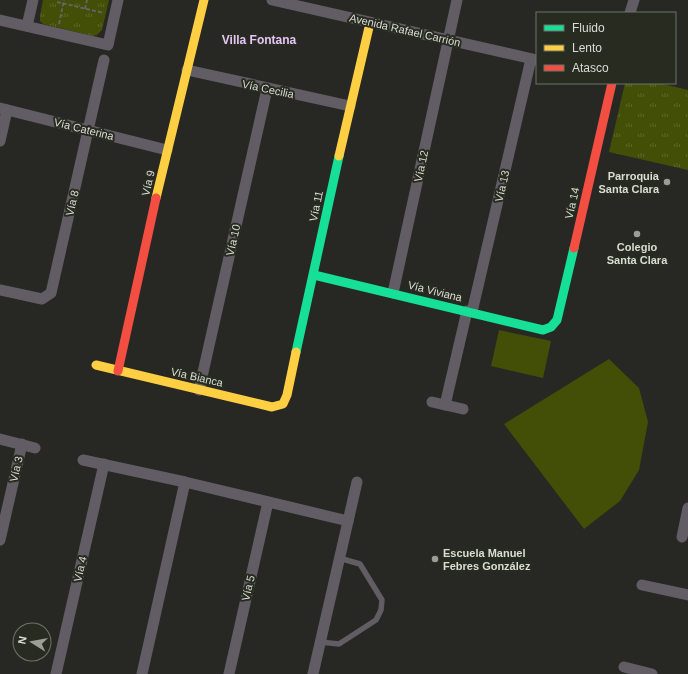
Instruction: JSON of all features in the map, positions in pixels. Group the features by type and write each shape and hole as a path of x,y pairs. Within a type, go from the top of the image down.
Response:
{"street":[{"path":"27,26 33,0"},
{"path":"0,20 108,45 118,0"},
{"name":"Vía 9","path":"118,371 204,0"},
{"name":"Avenida Rafael Carrión","path":"272,0 534,60"},
{"name":"Vía 12","path":"393,293 457,0"},
{"path":"630,12 634,0"},
{"name":"Vía 11","path":"287,395 350,106 370,23"},
{"name":"Vía 8","path":"0,290 42,298 51,293 104,60"},
{"name":"Vía 13","path":"445,405 534,60"},
{"name":"Vía Cecilia","path":"187,70 267,89 350,106"},
{"name":"Vía 14","path":"551,327 557,320 612,84"},
{"name":"Vía 10","path":"199,390 267,89"},
{"path":"0,141 4,109"},
{"name":"Vía Caterina","path":"4,109 168,150"},
{"name":"Vía Viviana","path":"314,275 543,330 551,327"},
{"name":"Vía Bianca","path":"96,365 272,407 283,404 287,395"},
{"path":"432,402 463,409"},
{"name":"Vía 3","path":"0,439 35,448"},
{"name":"Vía 3","path":"0,540 22,444"},
{"path":"83,460 185,482 348,521"},
{"name":"Vía 4","path":"56,674 104,464"},
{"path":"142,674 185,482"},
{"path":"313,674 357,482"},
{"name":"Vía 5","path":"229,674 268,502"},
{"path":"682,537 688,510"},
{"path":"642,585 688,595"},
{"path":"624,667 652,674"}],"lane":[{"path":"320,642 339,644 376,620 381,610 382,600 360,564 339,558"}],"path":[{"path":"56,33 64,0"},
{"path":"85,9 87,0"},
{"path":"57,2 115,15"}],"green space":[{"path":"43,0 109,0 102,30 97,35 93,36 43,24 40,21 40,16"},
{"path":"625,84 663,84 688,90 688,170 609,152"},
{"path":"499,330 551,341 543,378 491,366"},
{"path":"609,359 639,388 648,422 639,470 620,501 584,529 504,424"}],"traffic: fast":[{"path":"296,352 339,156"},
{"path":"314,275 543,330 551,327 557,320 574,248"}],"traffic: slow":[{"path":"156,198 204,0"},
{"path":"339,156 370,23"},
{"path":"96,365 272,407 283,404 287,395 296,352"}],"traffic: jam":[{"path":"574,248 612,84"},
{"path":"118,371 156,198"}],"place":[{"name":"Parroquia Santa Clara","path":"667,182"},
{"name":"Colegio Santa Clara","path":"637,234"},
{"name":"Escuela Manuel Febres González","path":"435,559"}],"district":[{"name":"Villa Fontana","path":"259,40"}]}
